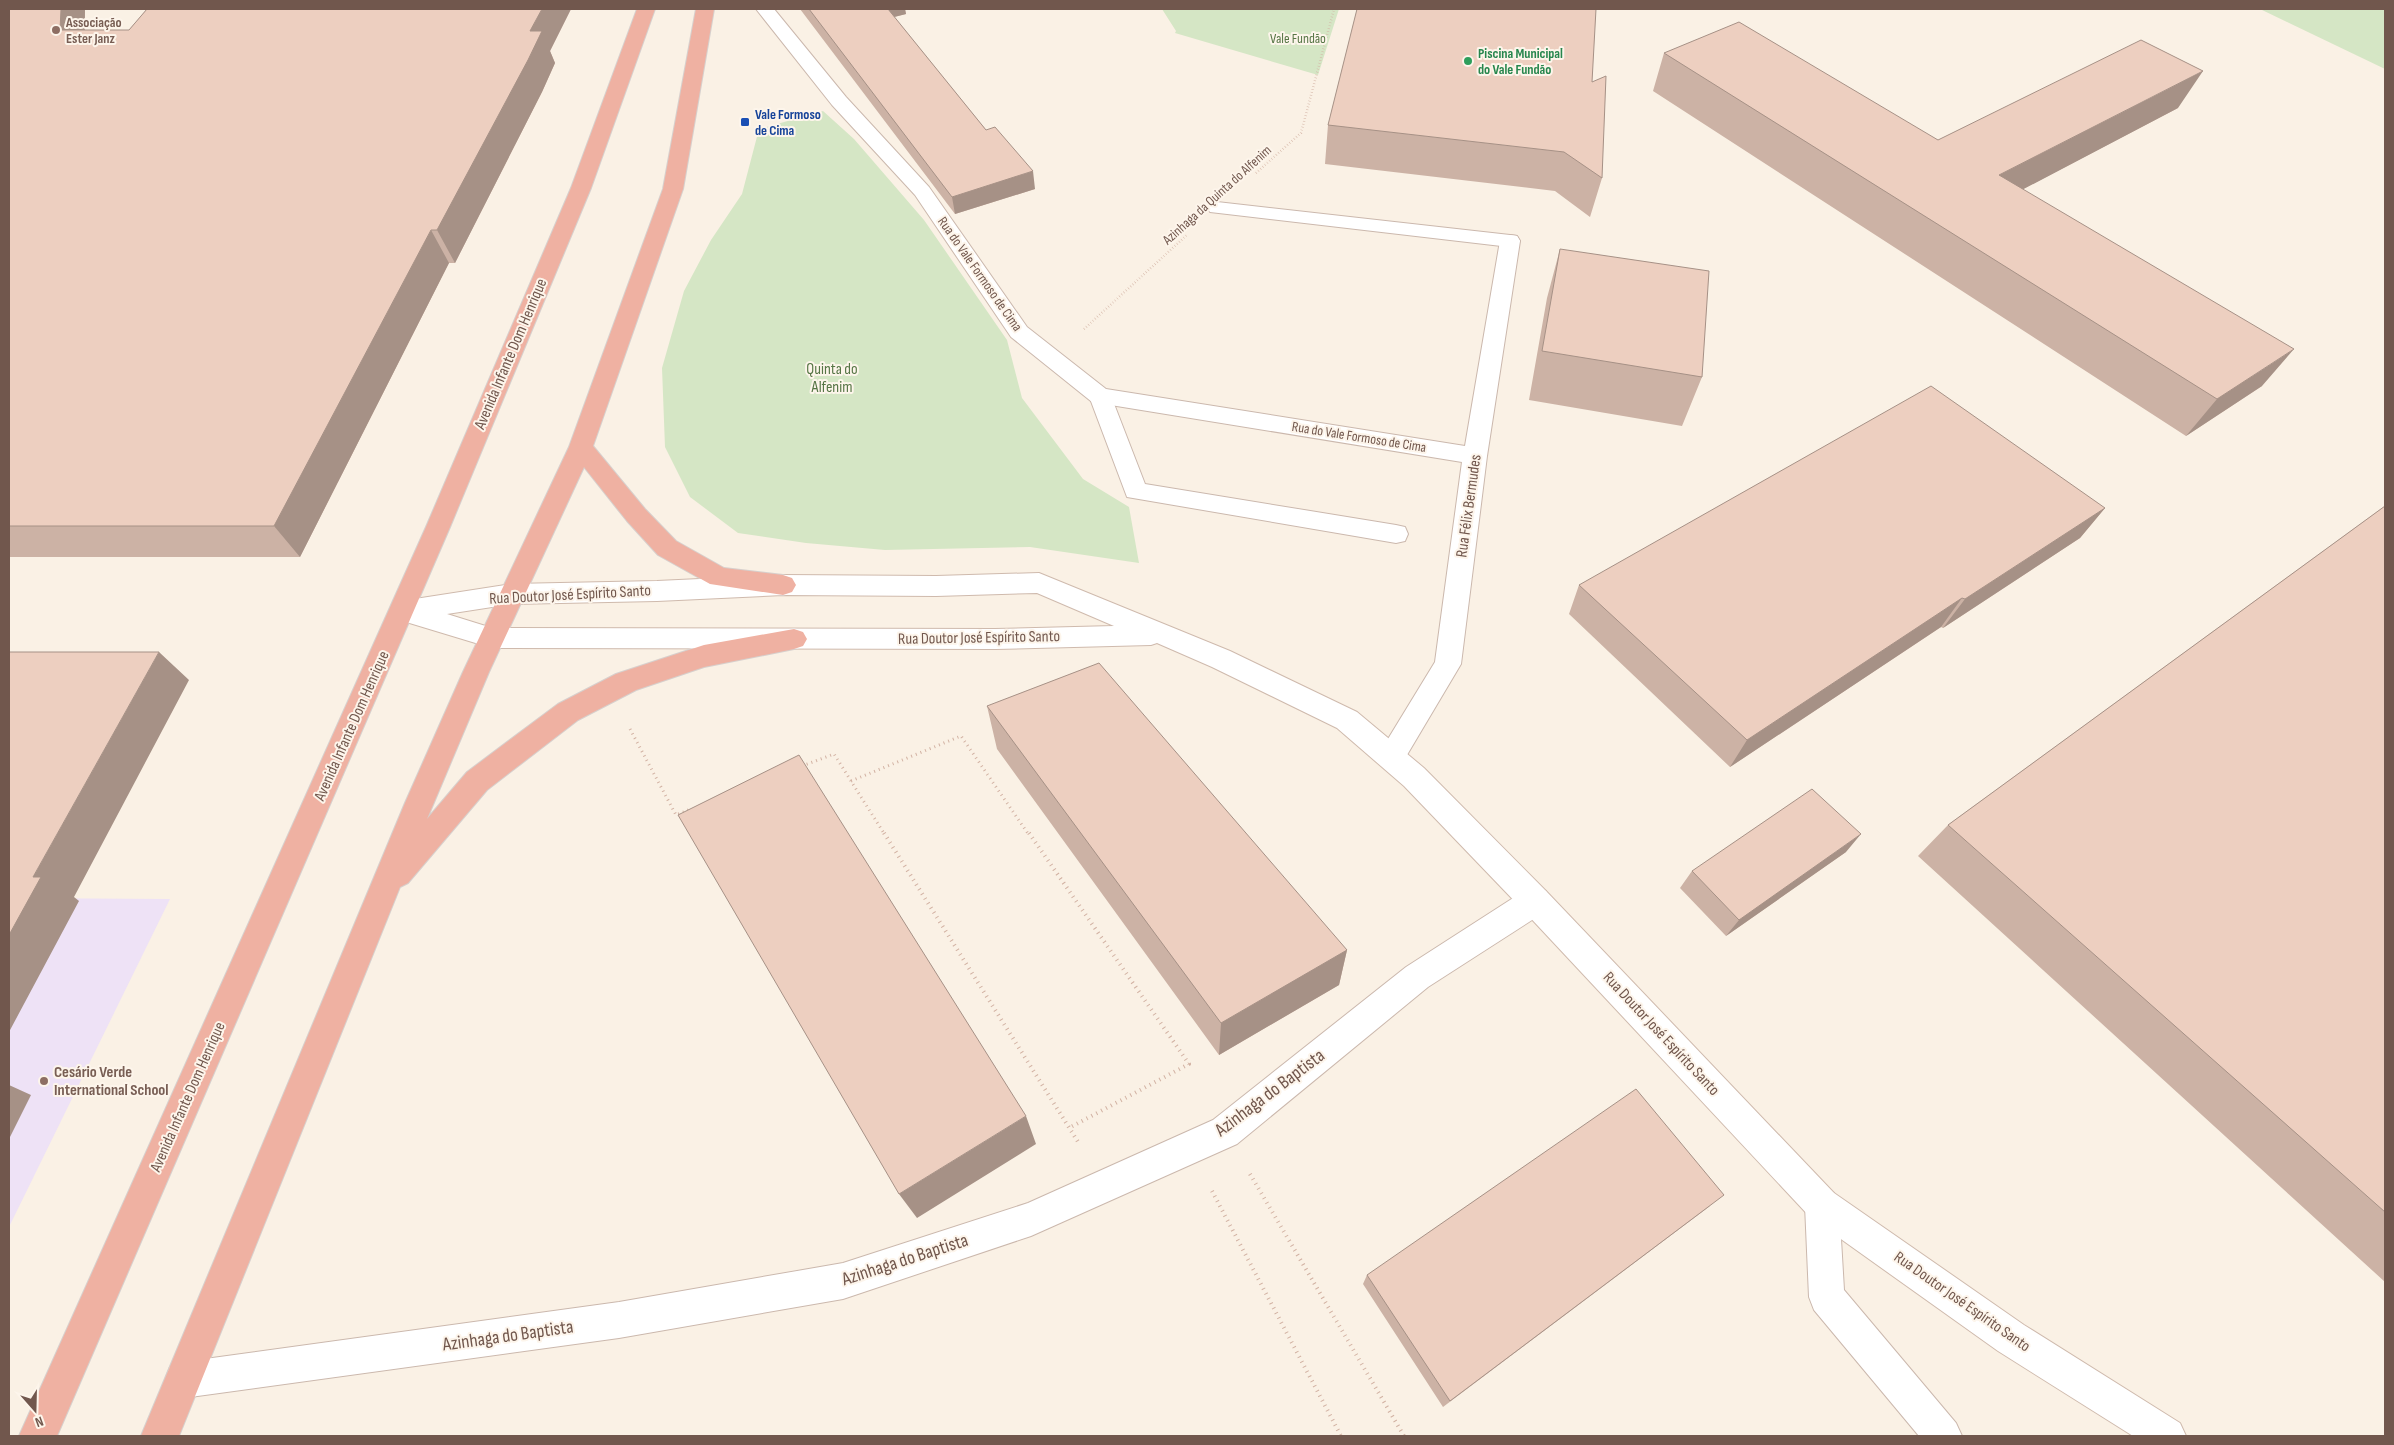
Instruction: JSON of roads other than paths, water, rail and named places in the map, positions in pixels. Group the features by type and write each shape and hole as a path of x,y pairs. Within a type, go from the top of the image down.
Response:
{"highway":[{"name":"Avenida Infante Dom Henrique","path":"38,1436 402,611 581,188 646,9"},
{"path":"160,1436 422,794 581,447 673,189 705,9"},
{"path":"581,447 636,515 667,548 719,577 783,585"},
{"path":"382,892 477,781 568,712 626,682 704,656 794,639"}],"street":[{"name":"Rua do Vale Formoso de Cima","path":"765,9 839,101 922,191 1019,332 1100,396 1475,456"},
{"name":"Rua Félix Bermudes","path":"1217,208 1510,242 1475,456 1448,664 1391,757"},
{"path":"1100,396 1136,491 1396,534"},
{"name":"Rua Doutor José Espírito Santo","path":"402,611 512,594 657,591 783,585 936,586 1039,583 1221,659 1346,720 1414,777 1822,1205 2011,1338 2167,1436"},
{"name":"Rua Doutor José Espírito Santo","path":"402,611 492,638 994,639 1160,635"},
{"name":"Azinhaga do Baptista","path":"183,1380 619,1320 843,1281 1031,1219 1225,1132 1416,977 1534,901"},
{"path":"1822,1205 1827,1297 1943,1436"}],"place":[{"name":"Associação Ester Janz","path":"56,30"},
{"name":"Piscina Municipal do Vale Fundão","path":"1468,61"},
{"name":"Vale Formoso de Cima","path":"745,122"},
{"name":"Cesário Verde International School","path":"44,1081"}],"park label":[{"name":"Vale Fundão","path":"1298,38"},
{"name":"Quinta do Alfenim","path":"832,378"}]}
